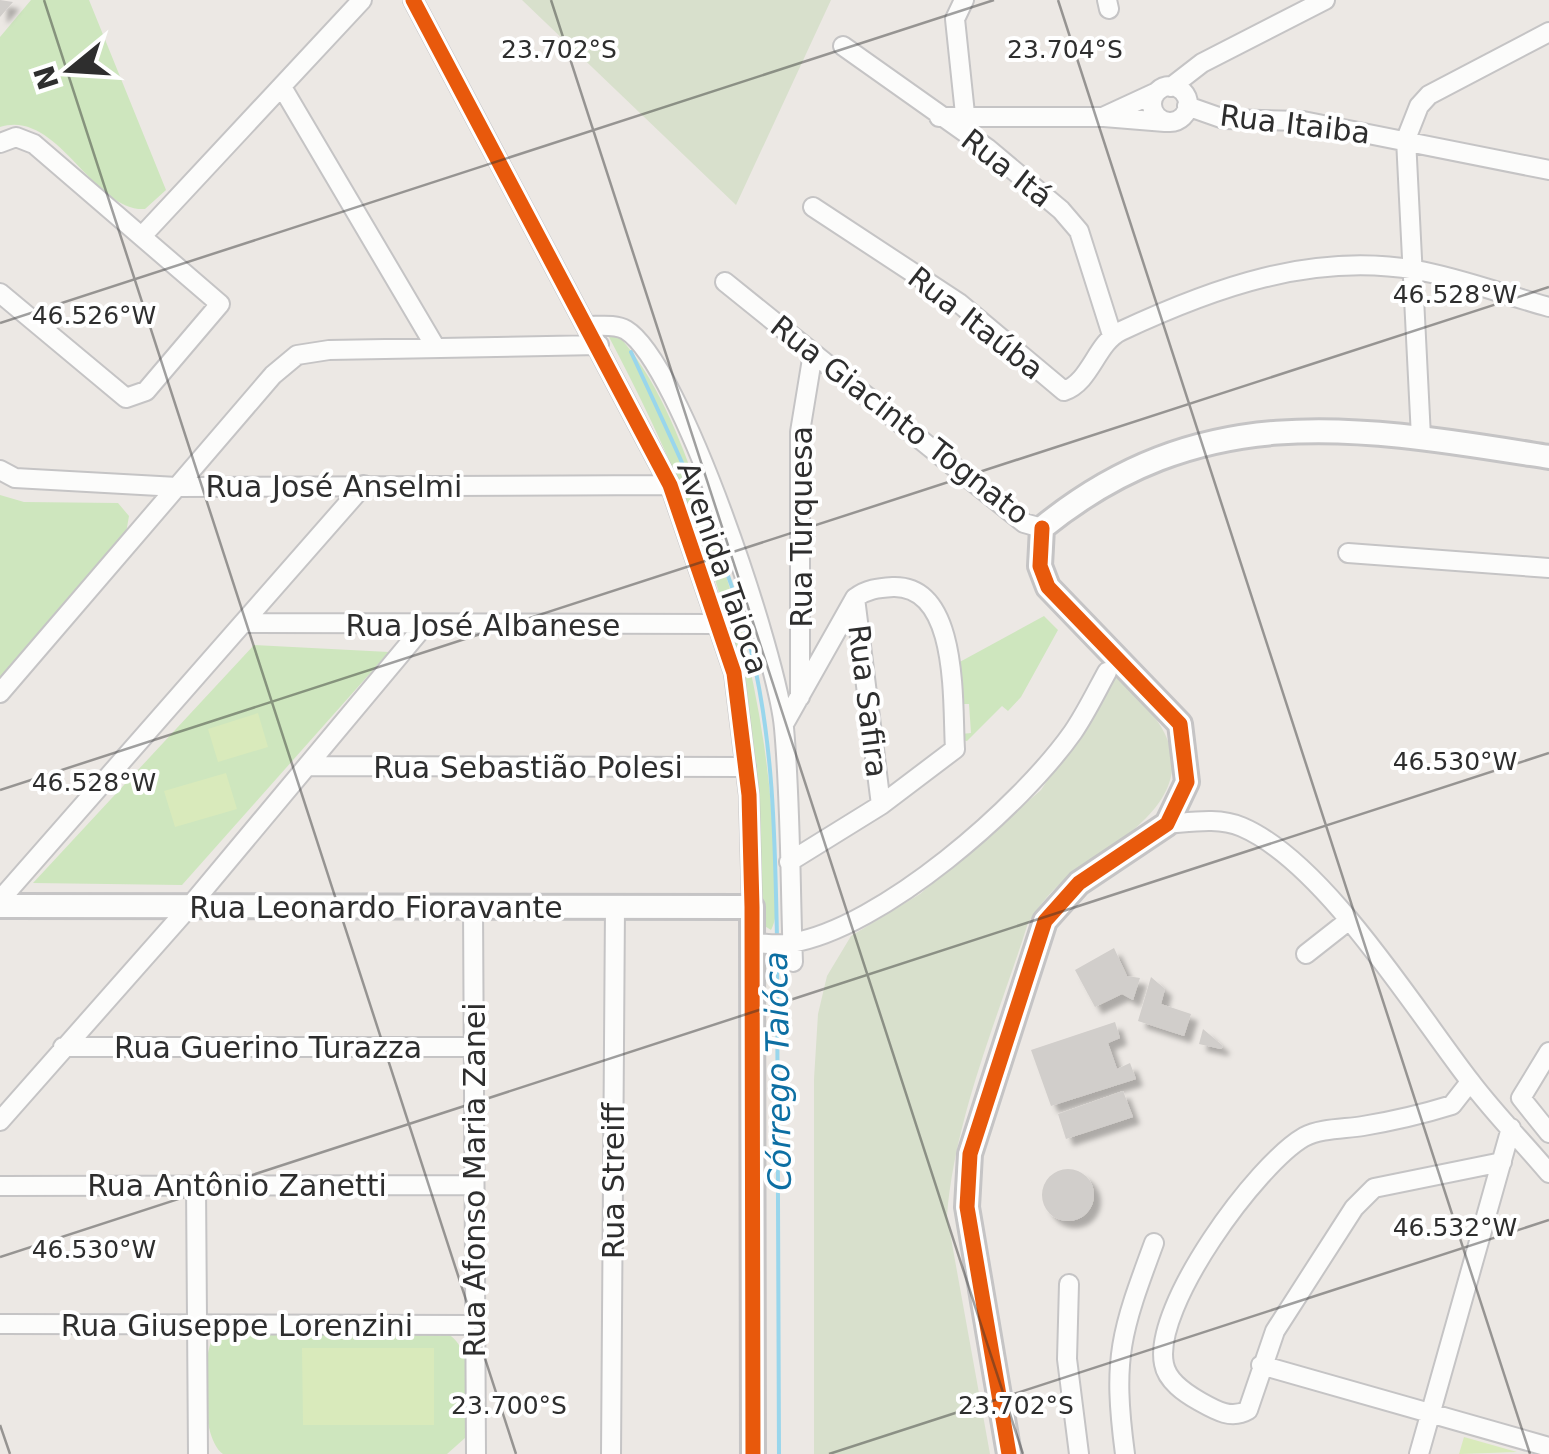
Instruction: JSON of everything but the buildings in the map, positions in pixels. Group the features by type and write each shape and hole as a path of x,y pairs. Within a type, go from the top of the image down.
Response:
{"street":[{"path":"142,236 362,0"},
{"name":"Avenida Taioca","path":"413,0 670,484 734,673 746,767 752,908 777,947 753,1454"},
{"path":"964,0 955,19 965,114"},
{"path":"1104,117 1164,89 1202,63 1325,0"},
{"path":"1549,32 1429,96 1419,106 1406,139 1549,170"},
{"name":"Rua Itá","path":"843,46 987,148 1061,210 1079,231 1112,335"},
{"path":"282,87 436,348"},
{"path":"1164,89 1183,92 1176,116"},
{"path":"1164,89 1152,109 1176,116"},
{"path":"987,148 1006,115"},
{"path":"939,116 1176,116"},
{"name":"Rua Itaiba","path":"1176,116 1304,120 1406,139 1420,436"},
{"path":"0,142 16,138 34,144 218,299 219,310 136,396 116,394 0,293"},
{"name":"Rua Itaúba","path":"813,206 959,303 1057,388 1071,389 1112,335 1206,292 1272,274 1326,268 1414,270 1549,307"},
{"name":"Rua Giacinto Tognato","path":"725,282 1024,522 1042,528 1040,566 1048,587 1117,654 1185,735 1188,782 1167,824"},
{"path":"589,326 625,329 645,348 706,466 750,592 784,724 789,862 777,947"},
{"path":"0,693 177,486 297,355 329,350 599,345"},
{"name":"Rua Turquesa","path":"800,703 800,432 813,353"},
{"path":"1042,528 1078,499 1176,452 1276,429 1420,436 1549,457"},
{"name":"Rua José Anselmi","path":"0,470 26,480 177,486 670,484"},
{"path":"0,903 364,484"},
{"path":"1348,553 1549,568"},
{"path":"784,724 800,703 855,598 874,588 912,590 932,606 950,661 955,749 881,805 789,862"},
{"name":"Rua Safira","path":"855,598 881,805"},
{"name":"Rua José Albanese","path":"246,623 719,624"},
{"path":"0,1121 190,906 424,626"},
{"path":"777,947 886,902 1007,807 1075,729 1107,672"},
{"name":"Rua Sebastião Polesi","path":"309,766 746,767"},
{"path":"1009,1454 967,1207 970,1154 1045,921 1079,882 1167,824 1205,821 1242,826 1293,864 1348,921 1418,1006 1470,1082 1549,1173"},
{"name":"Rua Leonardo Fioravante","path":"0,903 752,908"},
{"name":"Rua Afonso Maria Zanei","path":"474,907 476,1454"},
{"name":"Rua Streiff","path":"611,1454 615,907"},
{"path":"1306,954 1348,921"},
{"name":"Rua Guerino Turazza","path":"64,1047 473,1047"},
{"path":"1549,1052 1521,1098 1549,1133"},
{"path":"1470,1082 1452,1105 1301,1139 1275,1163 1199,1255 1178,1295 1163,1363 1169,1376 1194,1399 1223,1413 1240,1415 1252,1402 1275,1332 1328,1245 1374,1188 1502,1162"},
{"path":"1419,1454 1511,1128"},
{"path":"196,1185 198,1454"},
{"name":"Rua Antônio Zanetti","path":"0,1186 474,1185"},
{"path":"1124,1454 1117,1398 1118,1350 1154,1242"},
{"path":"1069,1284 1066,1360 1079,1454"},
{"name":"Rua Giuseppe Lorenzini","path":"0,1324 474,1324"},
{"path":"1261,1366 1549,1447"}],"green space":[{"path":"31,0 89,0 166,190 145,209 126,206 109,195 40,132 21,125 0,127 0,37"},
{"path":"522,0 831,0 736,205"},
{"path":"616,333 643,368 675,430 740,624 759,712 771,802 777,891 771,930 760,923 754,762 731,634 678,482 609,337"},
{"path":"0,495 24,502 118,503 129,516 126,533 0,678"},
{"path":"1044,616 1058,630 1021,697 1008,711 1002,706 967,741 962,740 961,734 971,733 969,704 958,704 956,664"},
{"path":"254,645 389,652 182,885 33,883"},
{"path":"1116,676 1158,722 1170,749 1172,773 1164,795 1149,815 1062,882 1028,923 968,1104 952,1179 947,1216 990,1454 814,1454 814,1079 818,1014 827,976 851,936 920,894 1041,790"},
{"path":"258,713 268,747 218,762 208,729"},
{"path":"226,773 237,809 175,827 164,791"},
{"path":"228,1333 448,1334 463,1353 466,1367 465,1438 447,1454 223,1454 216,1446 207,1418 205,1384 211,1342"},
{"path":"302,1348 434,1348 434,1425 303,1425"},
{"path":"1464,1437 1517,1452 1459,1454"}],"waterway":[{"name":"Córrego Taióca","path":"631,352 713,536 751,650 769,757 777,939"},
{"name":"Córrego Taióca","path":"777,949 779,1454"}],"cycle path":[{"path":"413,0 670,485 734,673 749,795 752,907 753,1454"},
{"path":"1009,1454 967,1207 970,1154 1045,921 1079,883 1167,824 1187,782 1180,724 1048,587 1040,566 1042,528"}]}
